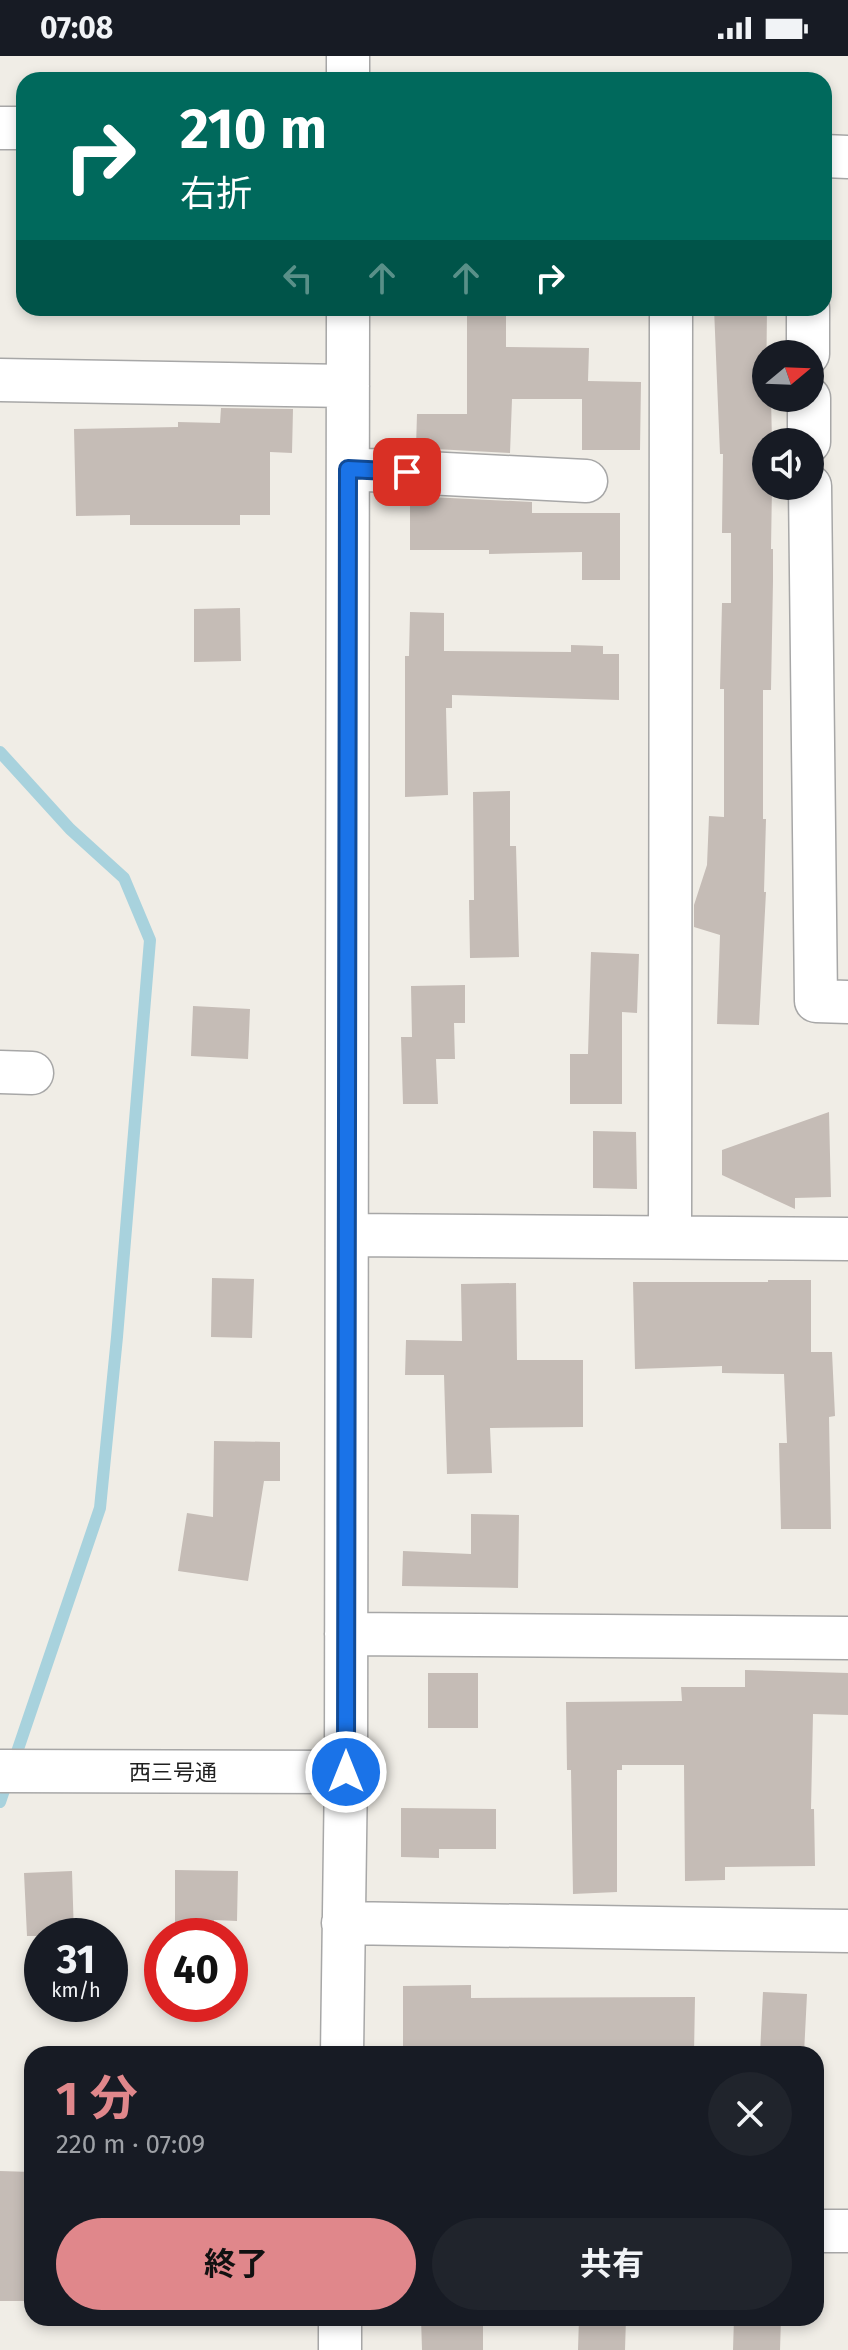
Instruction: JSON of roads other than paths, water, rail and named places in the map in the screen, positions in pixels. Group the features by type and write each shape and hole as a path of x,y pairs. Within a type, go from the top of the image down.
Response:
{"street":[{"path":"342,2046 346,1772 348,316"},
{"path":"670,1236 671,316"},
{"path":"808,316 808,340"},
{"path":"0,380 348,386"},
{"path":"348,469 586,481"},
{"path":"810,500 816,1001 848,1002"},
{"path":"347,1235 848,1239"},
{"path":"346,1634 848,1638"},
{"name":"西三号通","path":"0,1771 346,1772"},
{"path":"343,1923 848,1931"},
{"path":"824,2231 848,2231"},
{"path":"340,2326 340,2350"}],"waterway":[{"path":"0,752 70,829 124,878 150,940 100,1508 0,1802"}]}
